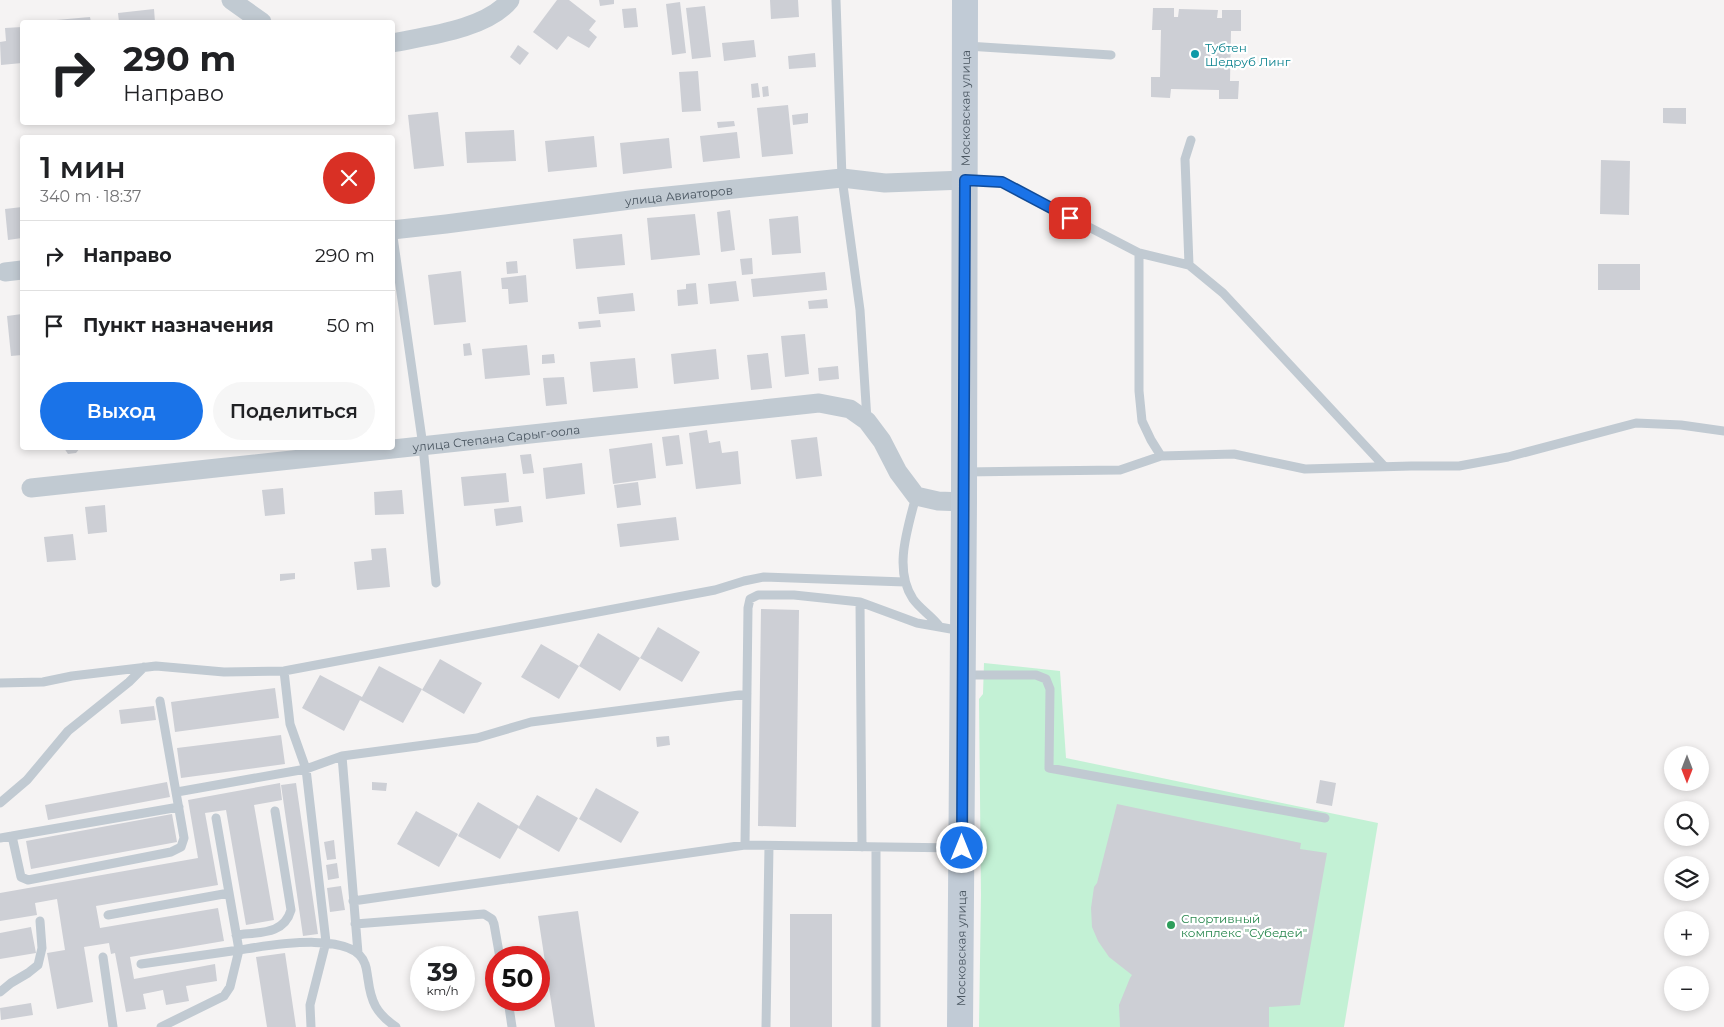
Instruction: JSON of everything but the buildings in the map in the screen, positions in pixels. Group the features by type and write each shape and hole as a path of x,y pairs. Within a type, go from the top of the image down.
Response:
{"main road":[{"name":"Московская улица","path":"960,1027 962,675 951,629 964,502 965,0"}],"street":[{"path":"231,0 259,20"},
{"path":"395,42 454,30 475,23 493,14 510,0"},
{"name":"улица Авиаторов","path":"395,230 638,199 842,178 885,183 965,180"},
{"name":"улица Степана Сарыг-оола","path":"395,449 819,403 850,409 867,421"},
{"path":"867,421 882,441 898,472 916,496 938,501 964,502"},
{"name":"улица Степана Сарыг-оола","path":"31,488 386,450"}],"lane":[{"path":"836,0 842,178 860,310 867,421"},
{"path":"964,46 1111,55"},
{"path":"1189,265 1186,159 1191,140"},
{"path":"965,180 1002,182 1139,253 1189,265 1223,292 1384,466"},
{"path":"395,251 423,446 436,583"},
{"path":"1139,253 1139,391 1142,421 1161,456"},
{"path":"964,472 1120,470 1161,456 1234,454 1305,469 1459,466 1508,457 1636,423 1681,425 1724,431"},
{"path":"916,496 905,538 905,582 914,599 932,617 951,629"},
{"path":"0,684 43,682 72,676 156,666 224,672 284,671 716,590 764,577 905,582"},
{"path":"745,846 748,608 750,599 758,595 794,595 860,602 917,623 951,629"},
{"path":"860,602 862,847"},
{"path":"0,803 27,780 68,731 144,667"},
{"path":"284,671 290,724 306,768 326,942 310,1005 311,1027"},
{"path":"962,675 1036,675 1046,679 1050,689 1049,768 1325,818"},
{"path":"177,792 306,768 342,756 477,738 530,722 747,694"},
{"path":"12,836 21,877 28,880 177,850 184,843 184,838 160,701"},
{"path":"342,756 358,953 365,963 374,1007 386,1020 396,1027"},
{"path":"0,838 179,807"},
{"path":"236,935 277,929 284,925 289,918 291,910 275,810"},
{"path":"161,1027 224,996 230,987 239,950 216,818"},
{"path":"353,901 745,846 962,848"},
{"path":"766,1027 769,846"},
{"path":"876,847 876,1027"},
{"path":"108,915 229,893"},
{"path":"355,924 484,914 492,919 498,946"},
{"path":"0,992 10,983 38,965 42,948 40,921"},
{"path":"141,964 285,943 326,942 358,953"},
{"path":"103,957 113,1027"},
{"path":"510,1011 512,1027"}],"green space":[{"name":"Спортивный комплекс \"Субедей\"","path":"984,663 1060,671 1066,758 1378,823 1344,1027 979,1027 981,895 979,699 983,694"}],"place":[{"name":"Тубтен Шедруб Линг","path":"1195,54"},
{"name":"Спортивный комплекс \"Субедей\"","path":"1171,925"}],"route":[{"path":"962,848 965,180 1002,182 1070,218"}]}
